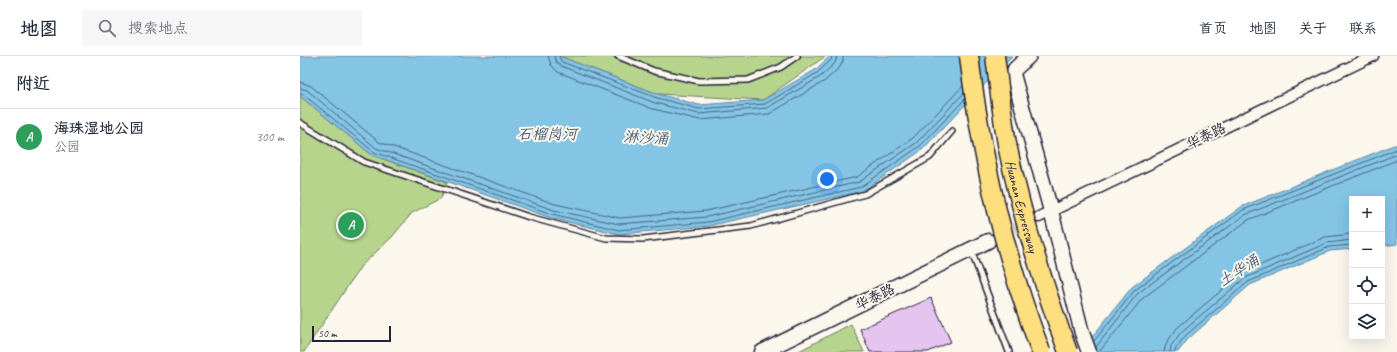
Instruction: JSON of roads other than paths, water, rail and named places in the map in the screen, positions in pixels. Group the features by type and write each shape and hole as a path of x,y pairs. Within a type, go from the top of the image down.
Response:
{"highway":[{"name":"Huanan Expressway","path":"969,56 988,169 1001,226 1024,305 1041,352"},
{"name":"Huanan Expressway","path":"995,56 1008,144 1018,190 1048,298 1068,352"}],"street":[{"path":"1029,56 1015,69 1013,74 1045,214 1088,352"},
{"name":"华泰路","path":"1045,214 1373,56"},
{"name":"华泰路","path":"762,352 988,242"}],"lane":[{"path":"618,56 654,71 699,81 748,80 781,67 797,56"},
{"path":"300,124 364,162 529,217 606,238 643,239 751,226 865,194 930,157 952,131"},
{"path":"970,250 1010,352"}],"water":[{"name":"石榴岗河","path":"300,56 559,56 658,94 699,105 763,100 815,70 830,56 1012,56 922,150 863,191 708,226 619,234 551,218 372,155 300,96"},
{"name":"土华涌","path":"1397,145 1397,244 1385,246 1385,196 1349,196 1349,249 1330,251 1250,285 1188,339 1178,352 1080,352 1132,287 1241,207"}],"tunnel":[{"path":"1000,236 1029,222"}],"place":[{"name":"海珠湿地公园","path":"351,225"}],"water label":[{"name":"淋沙涌","path":"646,138"}]}
